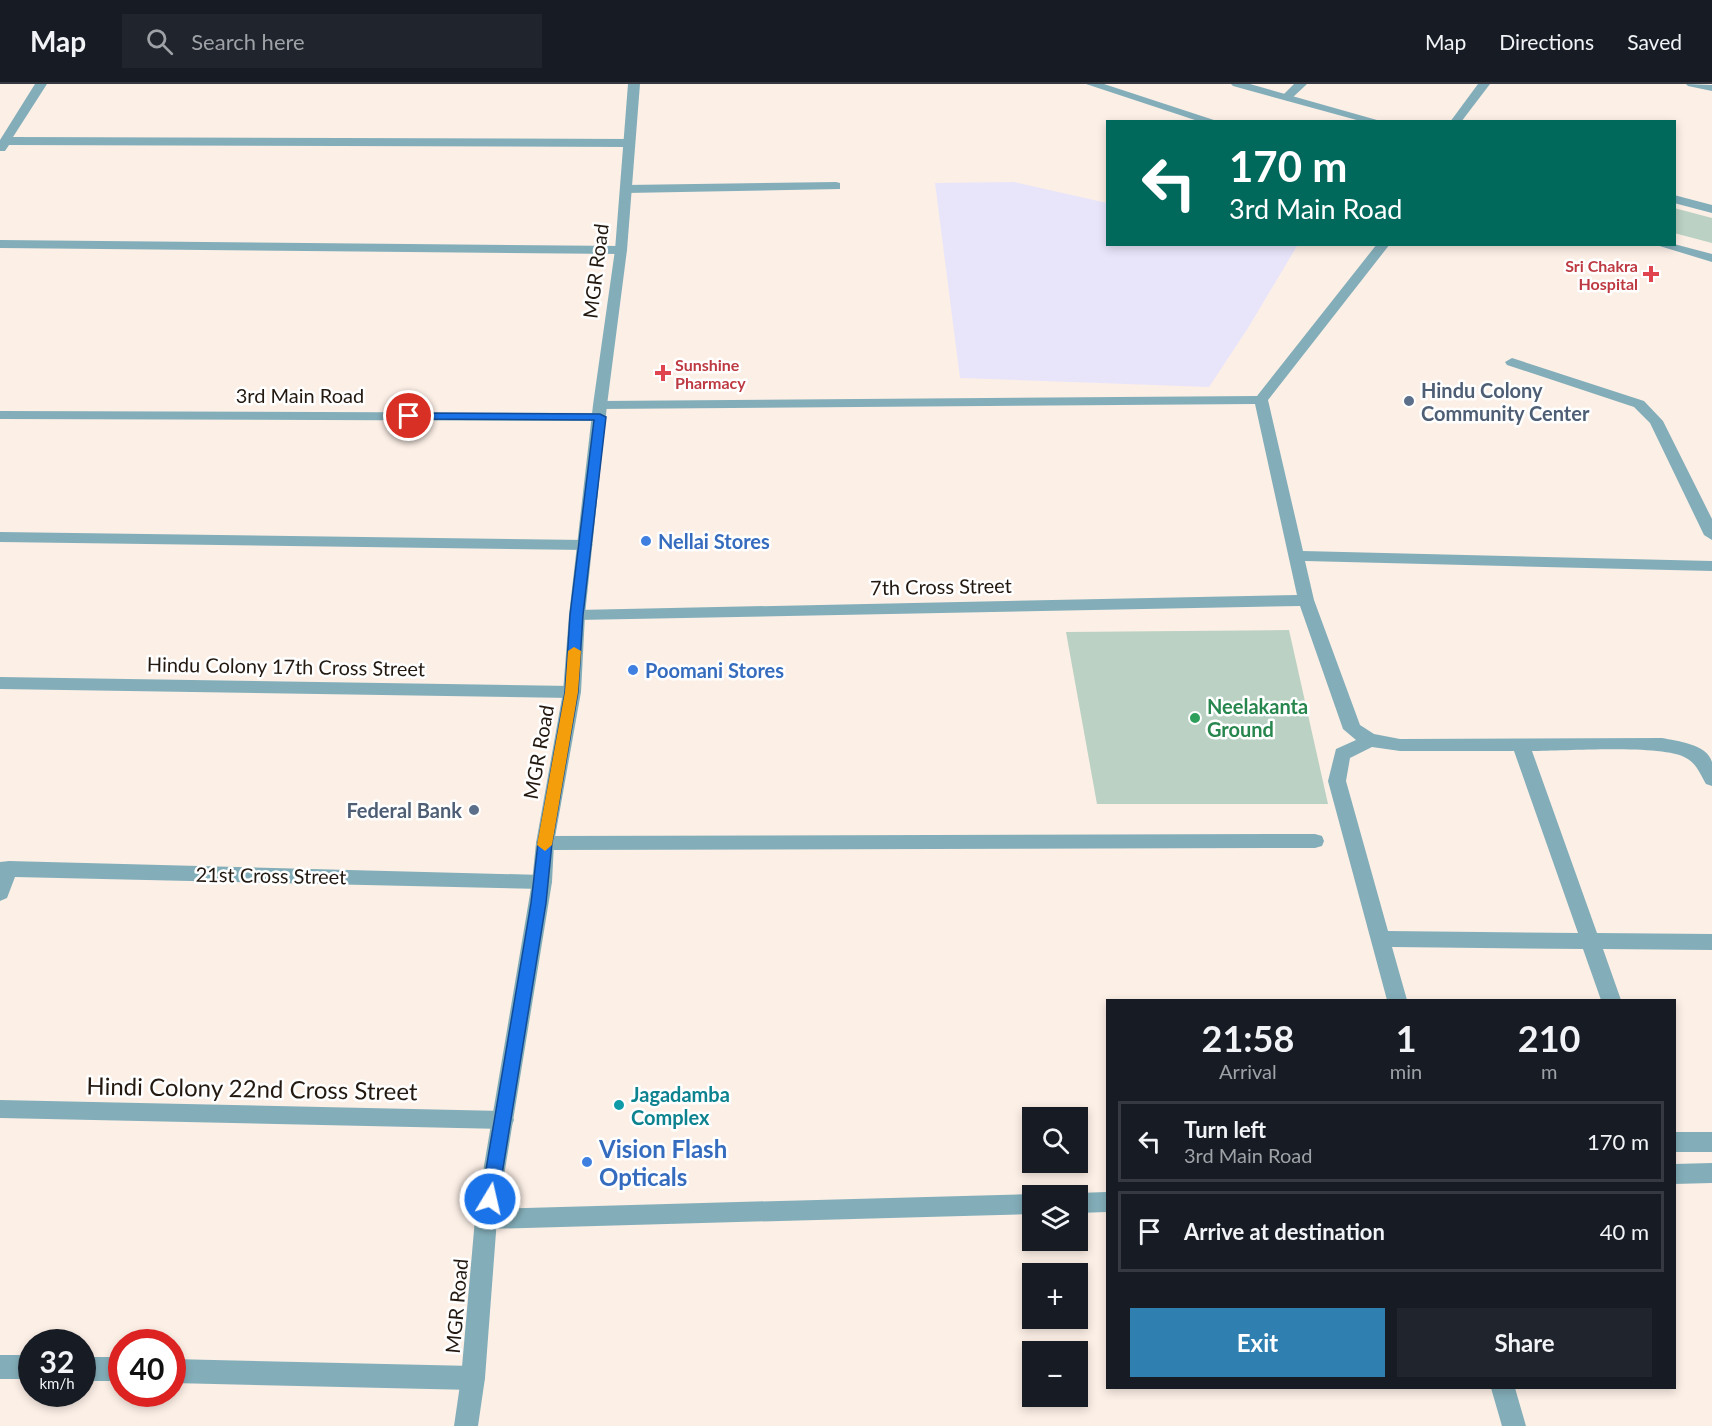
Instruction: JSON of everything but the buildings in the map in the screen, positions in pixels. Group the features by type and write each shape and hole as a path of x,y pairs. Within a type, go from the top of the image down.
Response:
{"street":[{"path":"2,146 41,84"},
{"name":"MGR Road","path":"466,1426 473,1378 486,1219 542,882 545,843 572,692 577,615 621,250 634,84"},
{"path":"1092,84 1209,120"},
{"path":"1237,84 1372,120"},
{"path":"1287,97 1301,84"},
{"path":"1457,120 1484,84"},
{"path":"1692,84 1712,86"},
{"path":"2,146 629,143"},
{"path":"626,189 836,186"},
{"path":"1676,200 1712,209"},
{"path":"0,244 621,250"},
{"path":"1382,246 1261,400 1306,600 1352,729 1370,741 1400,745 1662,744 1699,755 1712,779"},
{"path":"1667,246 1712,258"},
{"path":"1512,362 1639,404 1656,422 1712,535"},
{"name":"3rd Main Road","path":"1,418 1261,400"},
{"path":"0,537 585,545"},
{"path":"1297,556 1712,566"},
{"name":"7th Cross Street","path":"577,615 1306,600"},
{"name":"Hindu Colony 17th Cross Street","path":"0,683 572,692"},
{"path":"1370,741 1342,754 1337,781 1397,999"},
{"path":"1521,744 1611,999"},
{"path":"545,843 1315,841"},
{"path":"0,893 5,868"},
{"name":"21st Cross Street","path":"5,868 542,882"},
{"path":"1380,939 1712,942"},
{"name":"Hindi Colony 22nd Cross Street","path":"0,1109 503,1120"},
{"path":"1676,1142 1712,1142"},
{"path":"1676,1174 1712,1173"},
{"path":"1088,1203 1106,1202"},
{"path":"486,1219 1022,1204"},
{"path":"0,1367 18,1367"},
{"path":"186,1371 473,1378"},
{"path":"1503,1389 1514,1426"}],"shaded area":[{"path":"1014,182 1106,203 1106,246 1297,246 1248,328 1209,387 960,378 935,183"}],"green space":[{"path":"1676,209 1712,218 1712,243 1676,234"},
{"name":"Neelakanta Ground","path":"1289,630 1328,804 1097,804 1066,632"}],"slow traffic":[{"path":"545,845 572,692 574,651"}],"place":[{"name":"Sri Chakra Hospital","path":"1651,274"},
{"name":"Sunshine Pharmacy","path":"663,373"},
{"name":"Hindu Colony Community Center","path":"1409,401"},
{"name":"Nellai Stores","path":"646,541"},
{"name":"Poomani Stores","path":"633,670"},
{"name":"Neelakanta Ground","path":"1195,718"},
{"name":"Federal Bank","path":"474,810"},
{"name":"Jagadamba Complex","path":"619,1105"},
{"name":"Vision Flash Opticals","path":"587,1162"}],"route":[{"path":"409,416 600,417 577,615 572,692 545,843 542,882 490,1199"}]}
